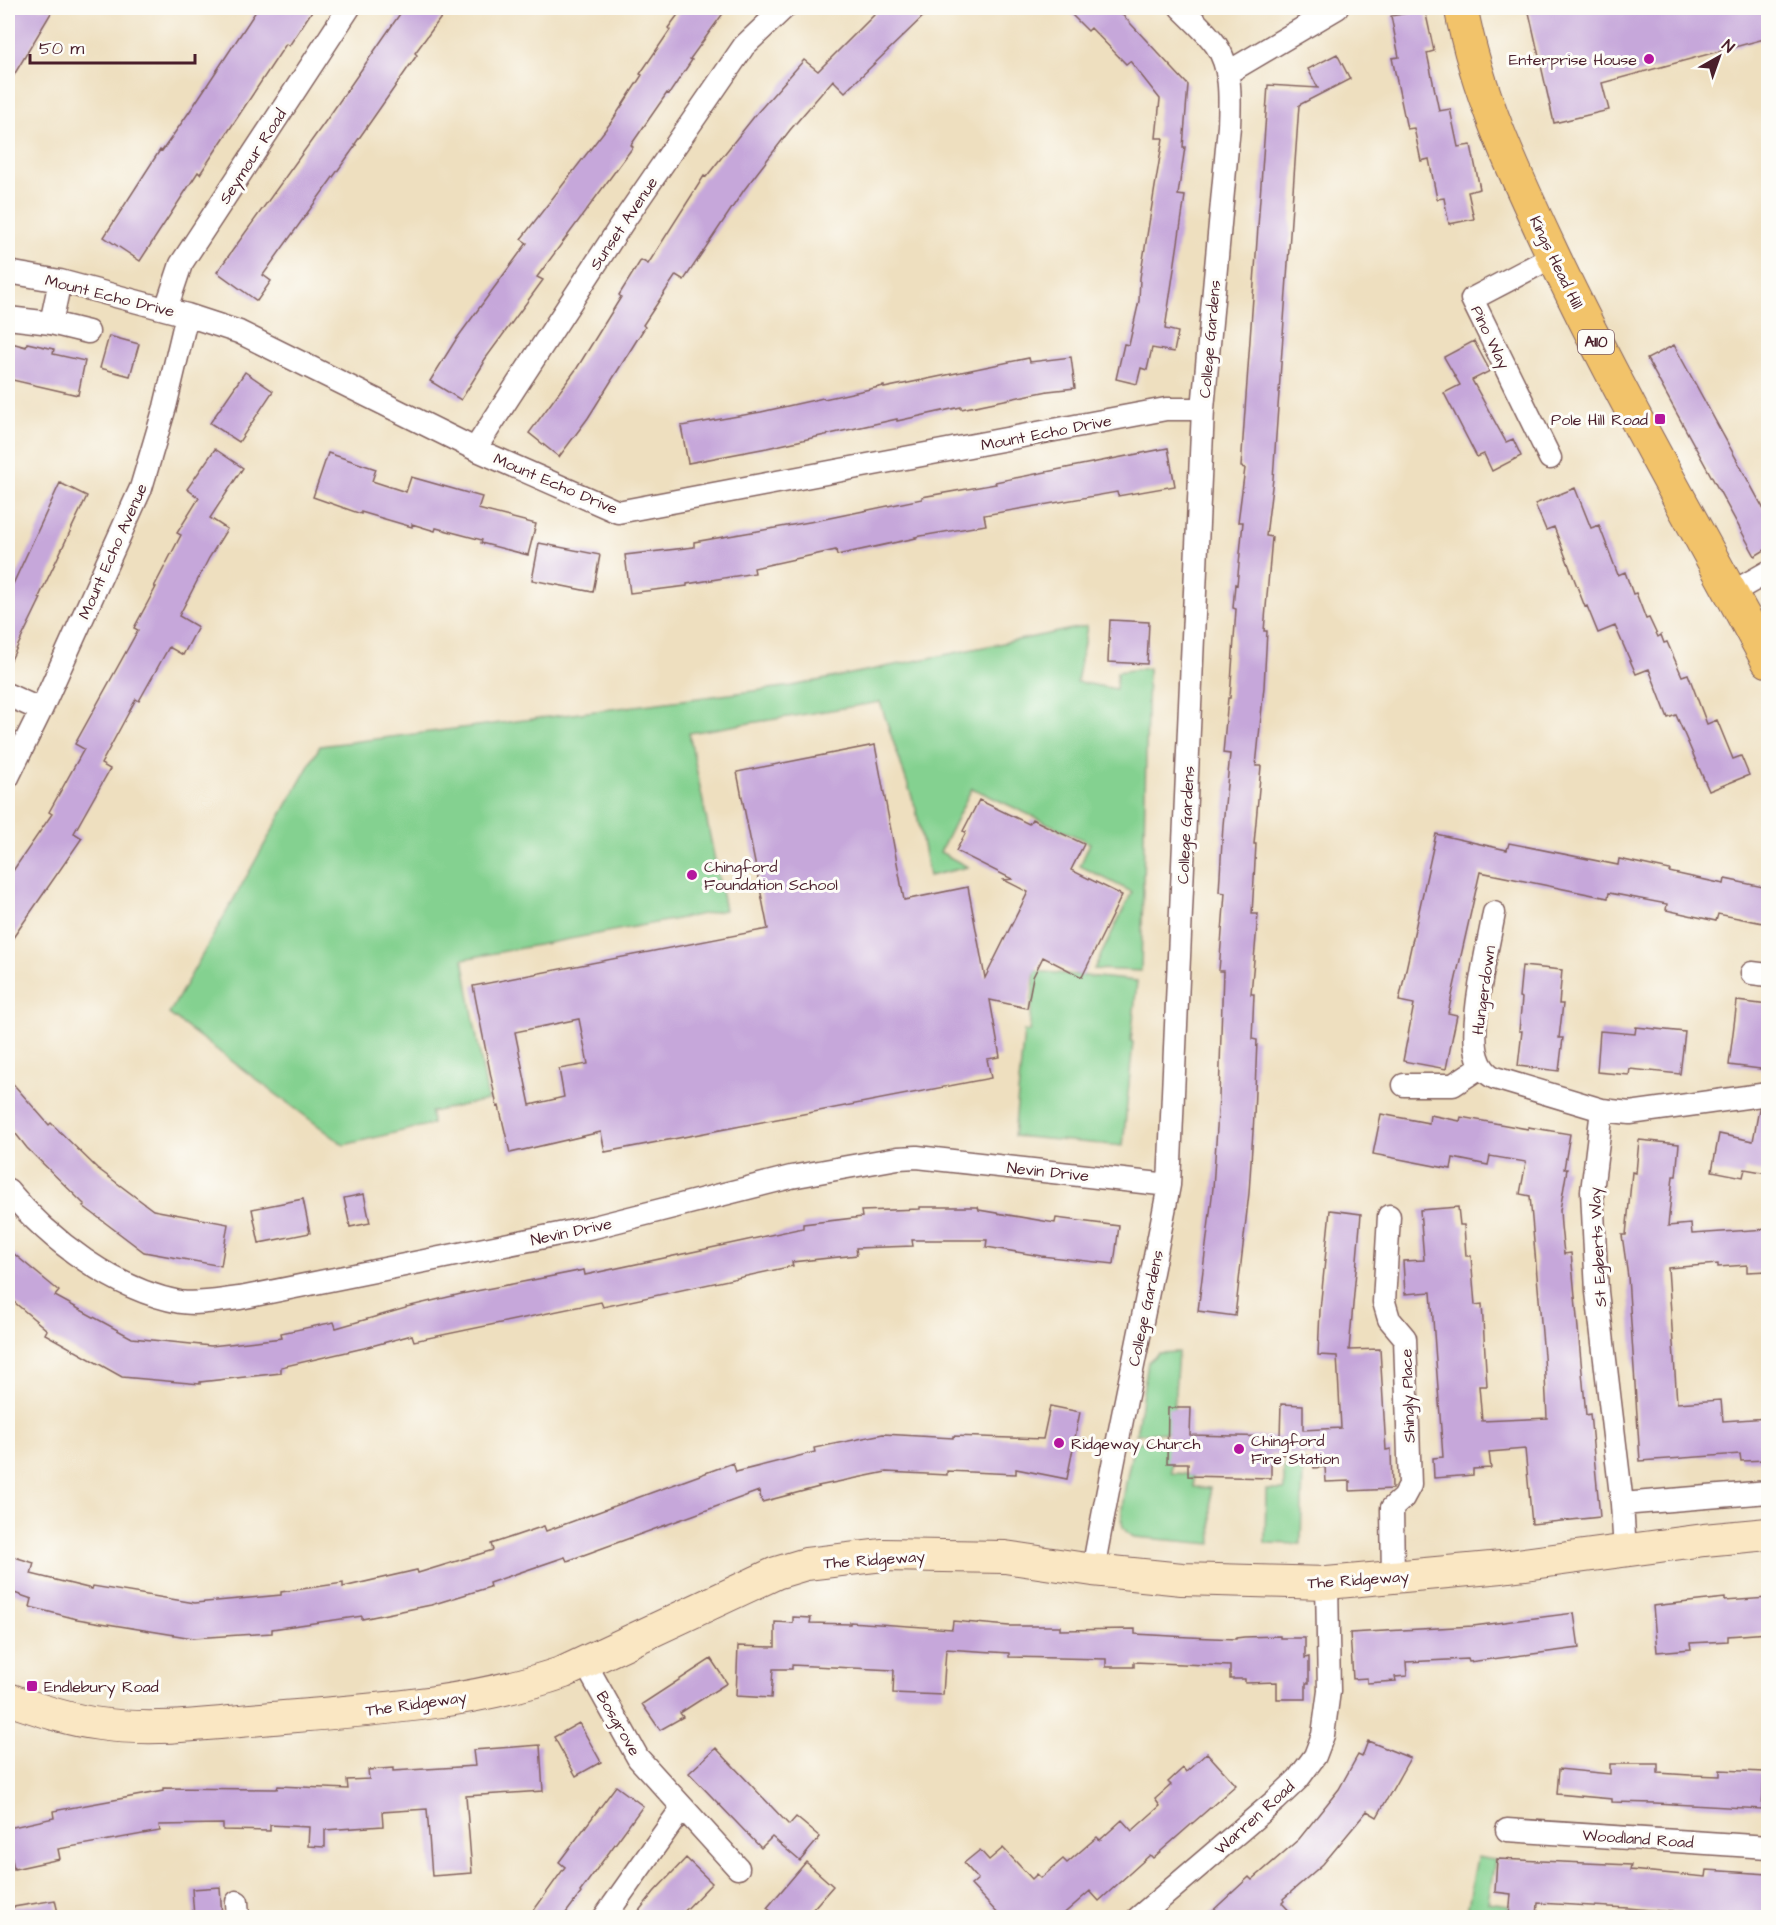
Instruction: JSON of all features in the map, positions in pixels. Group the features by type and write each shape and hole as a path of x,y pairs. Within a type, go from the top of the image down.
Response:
{"main road":[{"name":"Kings Head Hill","path":"1461,8 1480,81 1520,185 1632,412 1768,661"},
{"name":"The Ridgeway","path":"8,1699 75,1720 102,1725 149,1727 370,1710 475,1695 532,1683 585,1663 776,1573 806,1564 883,1555 1005,1557 1093,1570 1182,1579 1327,1583 1502,1568 1704,1540 1768,1534"}],"street":[{"name":"Seymour Road","path":"166,309 180,264 349,8"},
{"name":"Sunset Avenue","path":"475,449 613,237 744,46 784,8"},
{"name":"College Gardens","path":"1093,1570 1169,1185 1203,410 1230,92 1227,73 1217,46 1181,8"},
{"path":"1227,73 1337,8"},
{"name":"Pino Way","path":"1550,458 1472,299 1554,256"},
{"name":"Mount Echo Drive","path":"8,272 60,281 166,309 239,332 475,449 618,512 1166,409 1203,410"},
{"path":"51,323 60,281"},
{"name":"Mount Echo Avenue","path":"8,777 41,710 141,488 165,407 187,315"},
{"path":"8,318 51,323 88,332"},
{"path":"1731,593 1768,572"},
{"path":"8,695 41,710"},
{"name":"Hungerdown","path":"1482,1066 1476,1045 1476,1020 1494,913"},
{"path":"1404,1085 1453,1085 1482,1066 1487,1074 1495,1078 1602,1110 1630,1113 1768,1094"},
{"name":"St Egberts Way","path":"1602,1110 1592,1191 1597,1292 1622,1504 1625,1551"},
{"name":"Nevin Drive","path":"8,1190 59,1241 122,1281 149,1294 182,1302 208,1302 240,1298 582,1230 791,1177 898,1158 917,1157 1169,1185"},
{"name":"Shingly Place","path":"1389,1216 1384,1302 1389,1319 1405,1338 1410,1485 1403,1498 1392,1508 1393,1577"},
{"path":"1622,1504 1768,1492"},
{"name":"Warren Road","path":"1138,1917 1276,1800 1298,1779 1315,1756 1323,1735 1329,1692 1327,1583"},
{"name":"Bosgrove","path":"585,1663 638,1758 738,1868"},
{"path":"604,1917 682,1808"},
{"name":"Woodland Road","path":"1507,1830 1768,1846"}],"green space":[{"path":"1087,626 1077,682 1116,689 1117,672 1148,668 1141,971 1094,969 1132,892 1080,866 1090,843 972,788 940,852 968,867 929,876 916,809 880,702 689,733 725,910 463,959 488,1100 431,1112 432,1124 344,1145 169,1014 320,746 792,686"},
{"path":"1035,971 1137,981 1123,1146 1014,1136 1024,1031 1029,1032"},
{"path":"1178,1352 1172,1432 1136,1434 1148,1362 1158,1353"},
{"path":"1172,1439 1171,1473 1193,1474 1194,1487 1210,1488 1212,1544 1134,1537 1126,1532 1123,1525 1124,1495 1134,1442"},
{"path":"1284,1465 1303,1465 1301,1544 1265,1543 1266,1490 1284,1490"},
{"path":"1477,1857 1495,1860 1488,1902 1509,1905 1508,1917 1466,1917"}],"building":[{"path":"8,8 54,8 8,85"},
{"path":"258,8 314,8 289,46 286,44 140,261 104,237 160,150 162,151 192,108"},
{"path":"404,8 448,8 415,53 417,55 356,145 263,275 271,281 257,301 217,272"},
{"path":"683,8 727,8 690,59 692,60 669,94 667,93 631,145 633,147 537,277 543,280 483,362 461,400 430,381 455,341 527,243 521,239 612,121 670,30 668,28"},
{"path":"881,8 932,8 845,92 833,80 790,130 744,190 684,280 676,275 643,325 645,327 588,418 559,457 529,433 577,368 641,260 648,264 704,176 706,177 757,113 804,60 818,71"},
{"path":"1065,8 1116,8 1188,85 1183,147 1185,147 1178,195 1185,196 1165,329 1178,332 1174,352 1152,348 1147,370 1141,368 1137,384 1116,379 1124,344 1129,345 1139,301 1140,278 1163,138 1156,138 1160,99 1130,61 1126,64 1091,28 1088,31"},
{"path":"1528,8 1768,8 1768,38 1602,83 1609,110 1554,123"},
{"path":"1425,10 1434,51 1427,53 1439,111 1450,109 1458,147 1471,145 1480,189 1468,192 1474,219 1449,224 1444,198 1437,199 1429,159 1421,161 1414,128 1407,129 1392,58 1399,57 1391,16"},
{"path":"1337,54 1350,79 1299,105 1273,479 1266,536 1272,537 1264,631 1267,631 1264,687 1256,766 1261,766 1254,844 1256,844 1252,914 1258,914 1251,994 1254,994 1252,1039 1257,1040 1254,1116 1249,1193 1235,1316 1198,1311 1213,1188 1219,1097 1223,971 1219,971 1225,893 1219,892 1230,754 1223,753 1228,698 1230,698 1236,609 1233,608 1235,584 1237,585 1243,522 1238,522 1245,468 1241,467 1268,85 1318,88 1308,69"},
{"path":"109,336 139,344 130,376 100,368"},
{"path":"1474,341 1490,371 1472,380 1506,442 1513,439 1521,456 1492,471 1484,454 1477,457 1444,393 1460,385 1444,357"},
{"path":"8,342 26,347 27,343 54,349 53,354 85,361 78,395 8,379"},
{"path":"1674,345 1768,517 1768,548 1755,556 1647,359"},
{"path":"1071,357 1075,388 1048,391 961,409 961,407 897,421 897,419 688,463 681,426 1029,358 1030,362"},
{"path":"245,372 273,391 239,442 210,423"},
{"path":"1168,448 1175,486 1118,496 1117,492 984,515 986,525 915,537 837,555 836,550 754,568 755,573 687,584 687,586 630,593 625,555 694,547 694,542 815,521 922,499 922,497"},
{"path":"215,449 243,468 210,518 227,529 179,616 198,627 183,655 169,647 139,701 136,699 101,764 110,769 74,833 82,838 8,945 8,878 52,814 49,812 84,749 75,744 138,630 134,628 181,535 177,533 199,498 187,489"},
{"path":"328,453 376,469 372,481 406,492 411,477 482,497 478,509 536,524 528,555 436,528 435,531 412,524 412,527 361,512 361,514 313,497"},
{"path":"60,483 87,496 8,666 8,582 13,584"},
{"path":"1575,488 1591,528 1599,525 1618,575 1625,572 1646,619 1649,618 1658,637 1661,635 1664,643 1667,642 1682,676 1688,674 1707,724 1717,720 1733,759 1741,756 1749,775 1709,791 1676,715 1668,718 1649,669 1636,674 1615,626 1598,633 1587,606 1585,607 1554,527 1546,530 1535,504"},
{"path":"539,543 600,555 593,592 532,580"},
{"path":"1110,620 1149,622 1147,664 1108,662"},
{"path":"875,745 904,900 968,887 985,978 1028,892 1004,880 1012,879 956,851 966,832 963,831 979,800 1029,824 1032,819 1084,844 1071,870 1122,895 1082,977 1043,957 1033,977 1027,1008 990,1000 1000,1057 987,1059 991,1078 605,1152 601,1132 510,1153 499,1106 497,1107 473,986 768,929 737,772","holes":["579,1019 588,1064 559,1069 564,1097 530,1105 515,1032"]},
{"path":"1436,834 1507,850 1509,843 1618,865 1619,859 1724,884 1725,879 1768,888 1768,924 1718,914 1716,921 1666,910 1667,904 1609,893 1608,898 1480,872 1448,1013 1457,1015 1446,1069 1403,1061 1414,1004 1399,1001"},
{"path":"1522,966 1562,970 1559,1004 1563,1004 1559,1038 1563,1038 1559,1071 1518,1066 1522,1031 1519,1031 1522,998 1519,997"},
{"path":"1737,1001 1768,1005 1768,1070 1729,1065"},
{"path":"1636,1027 1685,1032 1680,1074 1630,1069 1629,1075 1597,1072 1600,1031 1635,1034"},
{"path":"8,1078 49,1125 51,1123 97,1168 153,1210 228,1224 221,1266 144,1252 83,1206 85,1205 27,1148 8,1124"},
{"path":"1768,1108 1768,1173 1745,1169 1743,1177 1712,1171 1719,1134 1753,1141 1759,1109"},
{"path":"1381,1114 1429,1123 1430,1115 1460,1121 1461,1117 1570,1134 1564,1169 1567,1169 1560,1210 1561,1226 1564,1254 1571,1253 1586,1415 1590,1414 1600,1517 1532,1524 1525,1449 1489,1452 1491,1468 1473,1469 1473,1475 1434,1478 1433,1458 1443,1457 1431,1292 1405,1294 1403,1261 1424,1260 1420,1210 1458,1207 1460,1225 1464,1225 1466,1256 1471,1256 1475,1305 1482,1304 1487,1386 1479,1386 1482,1421 1547,1418 1530,1196 1520,1194 1526,1162 1490,1156 1488,1165 1453,1158 1451,1169 1373,1154"},
{"path":"1639,1140 1679,1144 1668,1226 1691,1224 1692,1234 1767,1229 1768,1271 1747,1272 1747,1265 1718,1267 1718,1264 1668,1268 1677,1403 1721,1400 1723,1421 1768,1418 1768,1460 1741,1461 1740,1454 1640,1461 1628,1277 1622,1235 1626,1235 1632,1172 1636,1173"},
{"path":"364,1194 370,1223 350,1227 344,1198"},
{"path":"303,1199 310,1233 259,1243 252,1209"},
{"path":"920,1207 978,1207 979,1210 1055,1223 1056,1218 1119,1226 1114,1264 986,1247 987,1240 912,1240 913,1246 856,1248 857,1255 792,1262 793,1266 603,1307 601,1302 414,1341 412,1335 281,1367 281,1373 200,1382 200,1384 122,1377 45,1334 47,1330 8,1297 8,1249 59,1291 55,1296 132,1338 211,1346 282,1338 281,1333 334,1322 336,1328 406,1307 461,1294 584,1270 585,1275 803,1228 803,1224 862,1217 861,1211 920,1209"},
{"path":"1330,1210 1361,1214 1349,1350 1380,1349 1386,1450 1391,1449 1392,1489 1350,1491 1350,1481 1326,1482 1325,1467 1314,1468 1313,1456 1271,1454 1271,1478 1188,1476 1188,1463 1167,1463 1168,1408 1191,1408 1190,1435 1280,1437 1281,1404 1303,1405 1303,1430 1341,1428 1337,1356 1318,1355"},
{"path":"1050,1406 1080,1412 1067,1479 1016,1469 1016,1474 947,1471 947,1475 886,1472 818,1486 762,1502 759,1491 567,1561 565,1557 489,1583 490,1587 431,1605 362,1619 362,1616 272,1629 272,1633 193,1638 77,1619 30,1607 32,1599 8,1591 8,1555 34,1563 31,1574 92,1589 93,1586 195,1603 281,1595 281,1592 343,1583 343,1587 417,1570 418,1573 493,1550 491,1544 544,1526 546,1531 733,1463 736,1472 815,1452 814,1448 883,1434 953,1438 953,1436 1043,1439"},
{"path":"1725,1598 1725,1601 1768,1598 1768,1633 1728,1636 1728,1641 1690,1643 1691,1649 1657,1652 1653,1606"},
{"path":"1574,1613 1579,1648 1469,1662 1468,1659 1406,1662 1407,1676 1395,1677 1396,1681 1367,1683 1367,1678 1353,1679 1350,1633 1473,1626"},
{"path":"793,1617 811,1618 810,1623 850,1624 850,1622 952,1629 953,1621 1009,1626 1060,1626 1060,1630 1135,1629 1135,1634 1189,1637 1305,1638 1305,1658 1309,1657 1309,1683 1306,1683 1306,1699 1277,1699 1277,1682 1245,1683 1245,1679 1230,1679 1230,1666 1134,1662 1134,1667 1106,1667 1106,1659 1009,1657 1009,1653 946,1649 943,1695 893,1693 894,1670 792,1665 792,1669 773,1669 771,1698 736,1696 738,1646 775,1647 775,1622 793,1623"},
{"path":"711,1659 727,1683 680,1713 683,1717 660,1730 642,1704"},
{"path":"579,1723 601,1762 576,1776 554,1737"},
{"path":"1368,1741 1410,1758 1377,1817 1367,1811 1323,1864 1283,1899 1282,1903 1295,1917 1206,1917 1249,1877 1252,1880 1299,1839 1339,1789 1358,1755 1362,1757"},
{"path":"540,1745 543,1791 466,1796 472,1873 432,1876 427,1809 382,1812 383,1826 325,1830 325,1847 308,1846 309,1827 270,1825 270,1831 223,1830 223,1824 159,1825 160,1831 58,1849 60,1859 14,1869 8,1828 54,1818 53,1811 163,1791 163,1788 277,1789 278,1786 348,1789 347,1780 369,1779 368,1770 393,1768 393,1771 475,1766 473,1750"},
{"path":"716,1748 789,1825 796,1817 820,1837 800,1861 772,1837 761,1848 689,1773"},
{"path":"1207,1753 1236,1785 1153,1858 1150,1855 1099,1901 1090,1891 1060,1917 1001,1917 971,1885 978,1879 964,1863 980,1850 989,1860 1003,1848 1032,1879 1037,1874 1041,1878 1063,1859 1067,1863 1097,1837 1100,1840 1122,1820 1132,1831 1160,1806 1155,1799 1171,1785 1168,1782 1183,1768 1186,1772"},
{"path":"1610,1764 1658,1764 1658,1773 1690,1775 1720,1776 1720,1770 1764,1772 1762,1809 1612,1802 1612,1799 1557,1794 1559,1769 1610,1774"},
{"path":"616,1786 643,1806 563,1917 529,1917 565,1867 559,1862"},
{"path":"686,1858 712,1883 679,1917 634,1917 654,1892"},
{"path":"1497,1859 1631,1865 1630,1870 1706,1877 1707,1870 1768,1874 1768,1917 1704,1917 1704,1915 1628,1908 1538,1903 1537,1917 1509,1917 1511,1894 1495,1892"},
{"path":"806,1862 833,1886 806,1917 778,1917 767,1908"},
{"path":"220,1887 222,1917 194,1917 192,1889"},
{"path":"55,1900 59,1917 8,1917 8,1908"}],"place":[{"name":"Enterprise House","path":"1649,59"},
{"name":"Pole Hill Road","path":"1660,419"},
{"name":"Chingford Foundation School","path":"692,875"},
{"name":"Ridgeway Church","path":"1059,1443"},
{"name":"Chingford Fire Station","path":"1239,1449"},
{"name":"Endlebury Road","path":"32,1686"}]}
